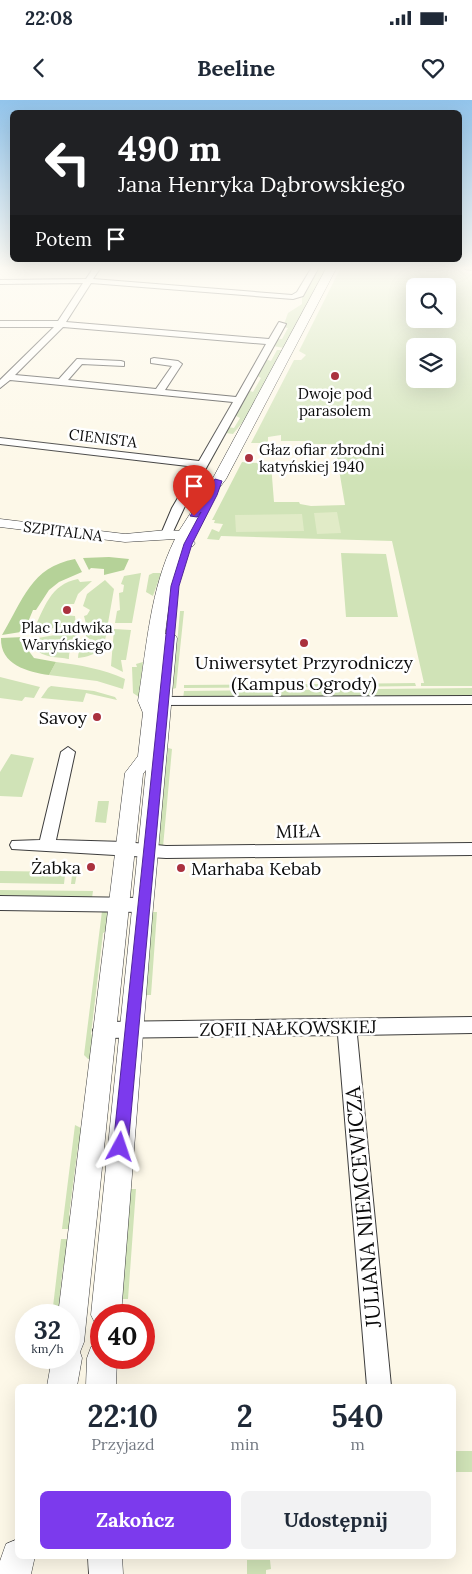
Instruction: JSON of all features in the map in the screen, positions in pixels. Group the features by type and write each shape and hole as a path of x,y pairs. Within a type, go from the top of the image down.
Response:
{"street":[{"path":"0,385 49,336"},
{"path":"199,336 272,342"},
{"path":"167,534 203,465 275,336"},
{"path":"107,1304 131,1030 130,905 125,848 134,773 147,757 152,713 182,542 213,495 218,481 295,336"},
{"path":"154,360 178,364 159,392"},
{"path":"62,382 80,361 121,364"},
{"path":"8,377 239,400"},
{"name":"CIENISTA","path":"0,442 203,465"},
{"name":"SZPITALNA","path":"0,523 125,538 167,534 182,542"},
{"name":"SZPITALNA","path":"125,538 130,541 182,542"},
{"path":"155,701 472,700"},
{"path":"73,1304 103,1030 130,905 148,851 155,701"},
{"path":"47,844 68,752"},
{"name":"MIŁA","path":"18,845 47,844 60,847 125,848 148,851 472,849"},
{"path":"0,903 130,905"},
{"name":"ZOFII NAŁKOWSKIEJ","path":"103,1030 472,1025"},
{"name":"JULIANA NIEMCEWICZA","path":"347,1027 379,1384"},
{"path":"62,1384 65,1369"},
{"path":"100,1384 101,1369"},
{"path":"14,1574 17,1559"},
{"path":"105,1559 106,1574"}],"green space":[{"path":"284,336 290,336 284,348 273,346 277,339 282,339"},
{"path":"307,336 472,336 472,686 421,686 421,683 424,683 392,541 221,536 219,540 207,539 212,529 219,532 223,524 214,523 215,520 212,520 242,462 271,464 274,502 299,502 300,504 311,506 345,505 336,452 339,452 340,455 386,454 384,445 312,444 311,441 281,441 281,435 268,437 268,443 251,443 294,360 301,360 306,355 299,351"},
{"path":"277,350 283,350 246,418 233,434 226,433 201,475 228,427 234,428 240,418 234,415 248,390 253,392 261,378 256,375 265,359 271,361"},
{"path":"337,512 341,533 317,534 314,513"},
{"path":"302,514 304,531 236,532 235,515"},
{"path":"341,553 386,554 398,617 346,617"},
{"path":"109,557 129,559 124,570 104,575 104,569 91,568 89,570 83,558"},
{"path":"75,559 82,572 59,582 49,590 36,610 33,610 28,622 32,622 27,631 2,635 23,598 38,577 60,563"},
{"path":"141,573 132,623 115,623 117,611 120,610 119,593 123,592 124,585 121,584 124,576"},
{"path":"161,573 153,596 146,592 149,575"},
{"path":"78,579 80,582 92,581 78,594 74,604 64,604 62,611 63,615 75,616 76,625 33,631 54,592 68,582"},
{"path":"105,580 114,589 108,623 86,624 84,616 90,610 83,606 87,594"},
{"path":"180,611 184,611 176,688 173,689"},
{"path":"114,629 131,630 126,660 121,660 123,672 111,666"},
{"path":"107,630 104,642 99,650 85,657 78,658 81,649 91,640 86,636 86,631"},
{"path":"77,631 69,659 42,654 35,648 38,638"},
{"path":"24,637 27,640 28,650 34,658 56,662 49,675 32,672 17,666 5,655 1,638"},
{"path":"56,662 91,668 125,679 123,689 97,681 49,675"},
{"path":"143,662 139,697 133,693 132,667 137,667 136,664"},
{"path":"0,677 40,687 34,698 25,697 22,701 0,698"},
{"path":"415,683 416,686 336,687 335,684"},
{"path":"330,684 330,687 184,688 184,685"},
{"path":"51,686 94,691 115,697 117,700 86,693 83,702 41,698"},
{"path":"472,688 472,696 183,699 184,691"},
{"path":"168,748 172,749 163,847 158,845"},
{"path":"11,754 34,758 22,797 0,796 0,772"},
{"path":"98,801 109,801 106,823 95,822"},
{"path":"0,871 77,873 75,884 71,884 72,875 65,875 64,884 0,883"},
{"path":"0,890 93,891 92,898 0,895"},
{"path":"102,911 108,913 108,930 103,933 91,1034 96,1039 94,1059 88,1059 84,1055"},
{"path":"151,912 157,912 151,995 145,995"},
{"path":"75,1125 83,1129 82,1142 78,1146 69,1215 73,1220 68,1229 62,1229"},
{"path":"129,1189 136,1189 128,1299 120,1299"},
{"path":"61,1239 69,1239 71,1259 63,1266 59,1304 53,1304"},
{"path":"456,1451 472,1451 472,1472 456,1472"},
{"path":"247,1560 270,1560 271,1569 266,1570 266,1574 247,1574"}],"place":[{"name":"Dwoje pod parasolem","path":"335,376"},
{"name":"Głaz ofiar zbrodni katyńskiej 1940","path":"249,458"},
{"name":"Plac Ludwika Waryńskiego","path":"67,610"},
{"name":"Uniwersytet Przyrodniczy (Kampus Ogrody)","path":"304,643"},
{"name":"Savoy","path":"97,717"},
{"name":"Żabka","path":"91,867"},
{"name":"Marhaba Kebab","path":"181,868"}],"route":[{"path":"120,1147 175,586 188,544 213,495 218,481 194,516"}]}
